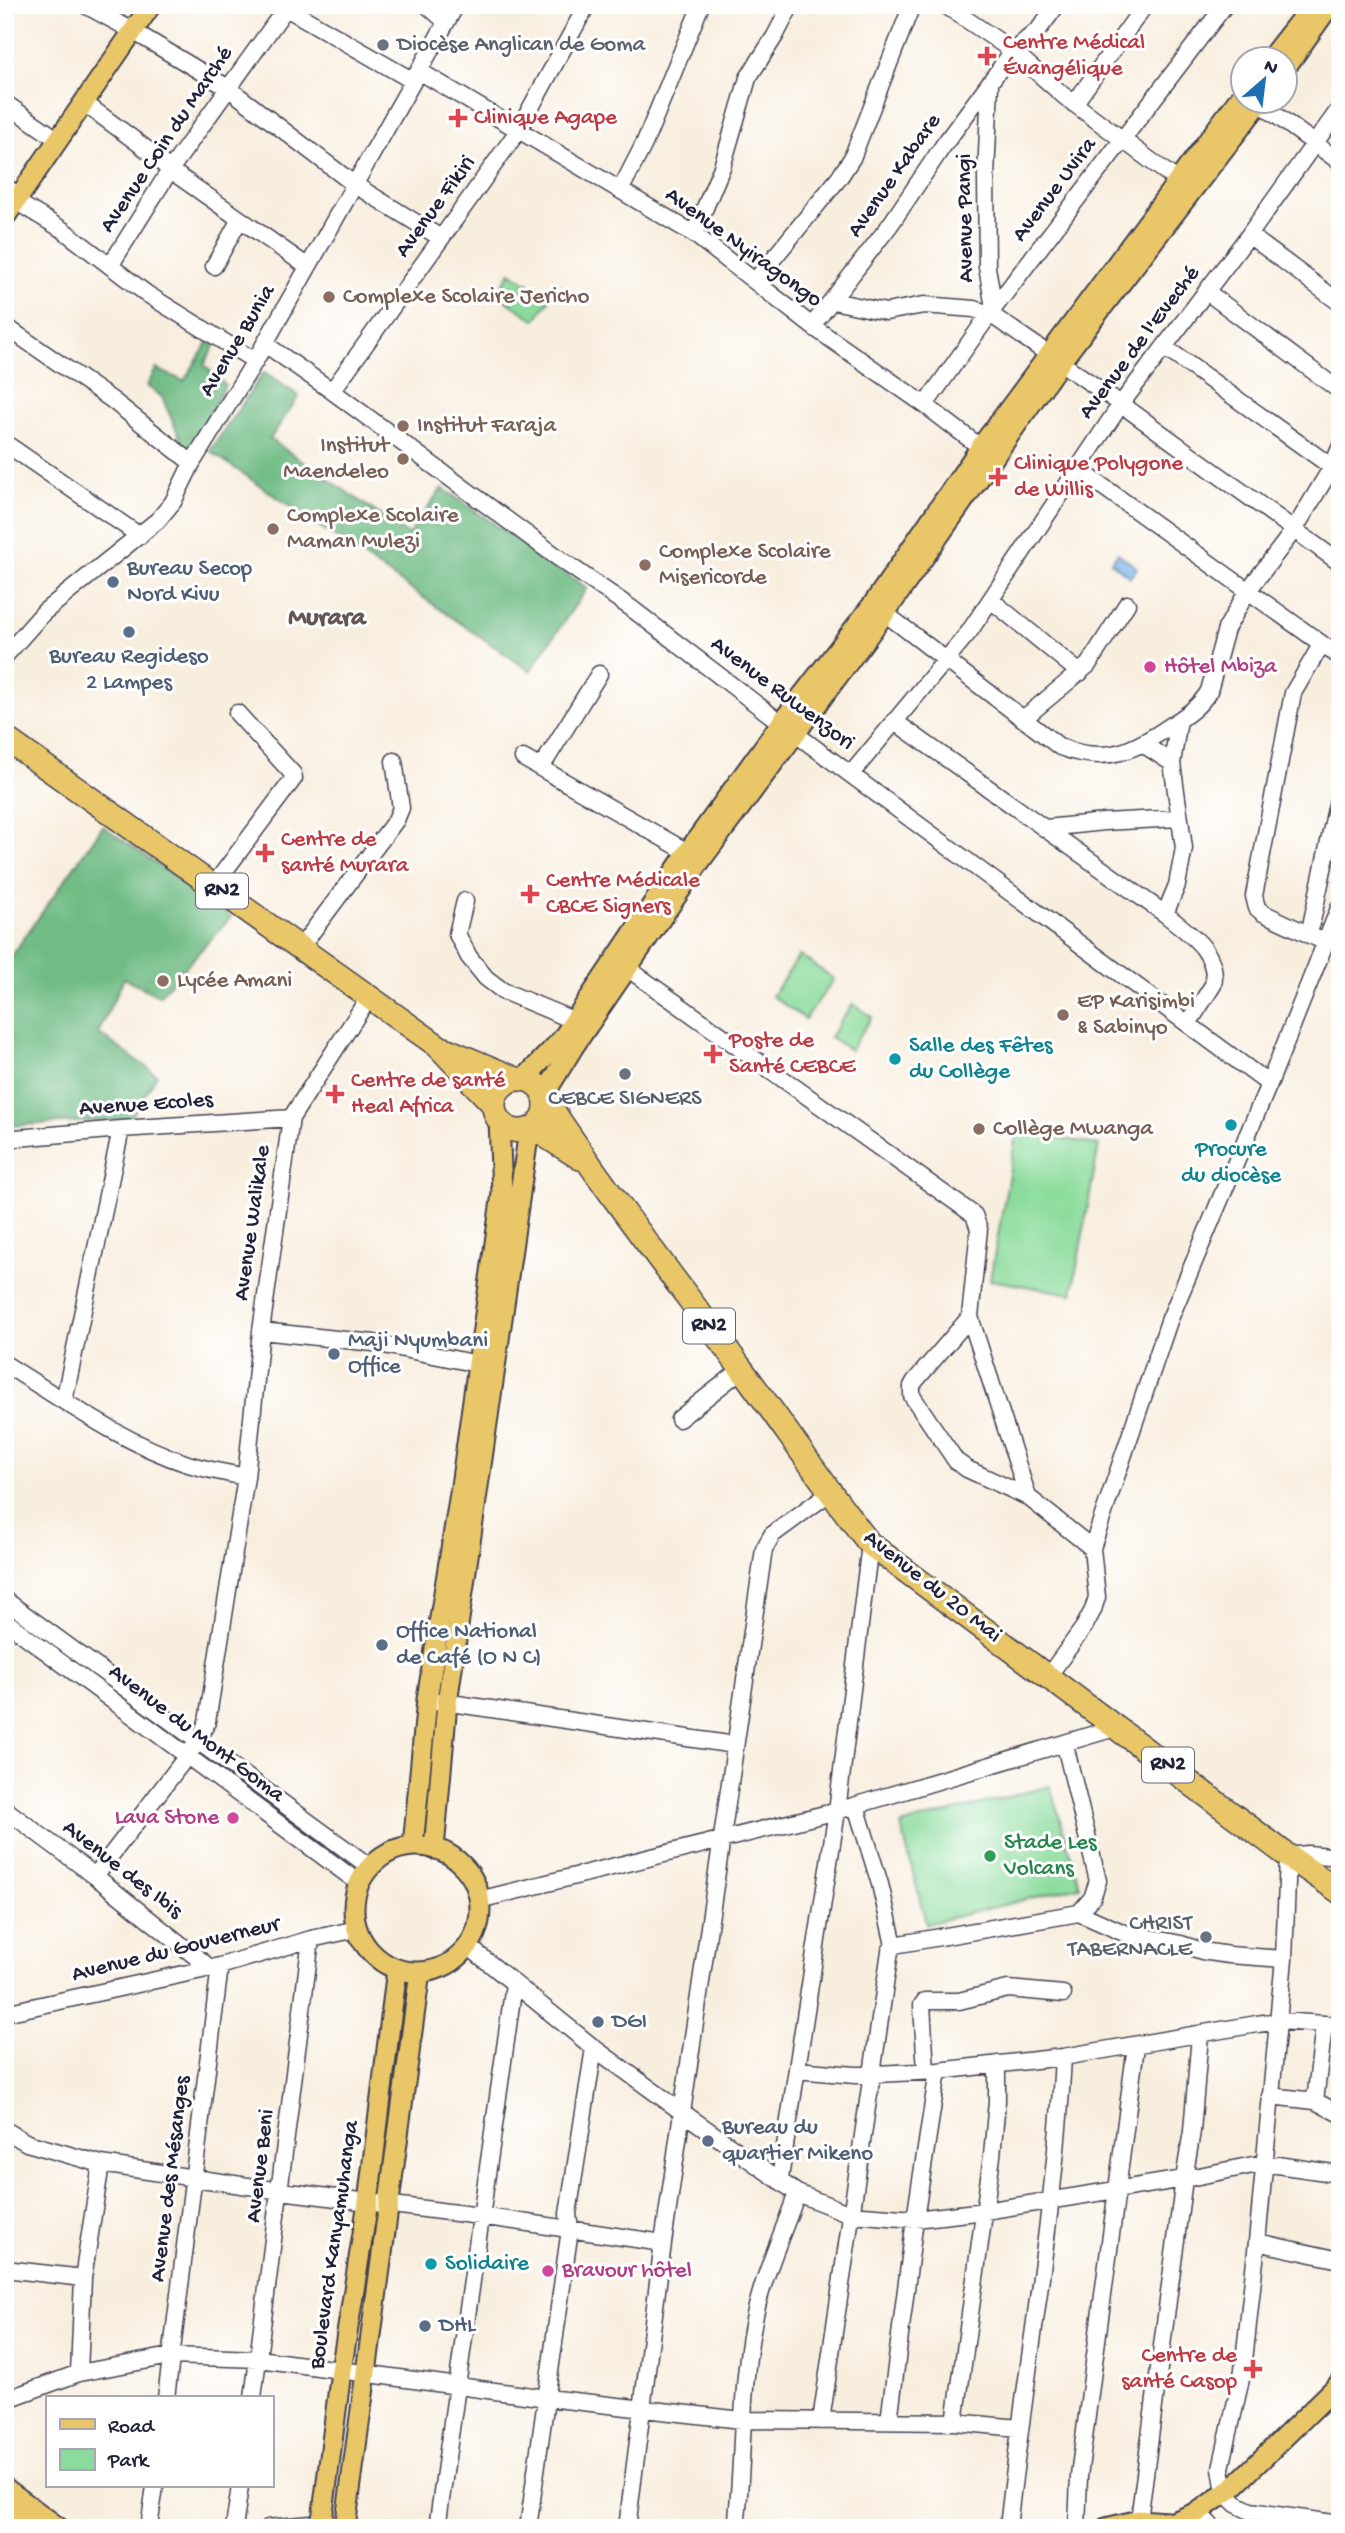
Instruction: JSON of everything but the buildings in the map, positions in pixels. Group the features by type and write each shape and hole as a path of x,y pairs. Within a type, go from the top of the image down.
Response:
{"highway":[{"name":"RN2","path":"5,738 438,1046 512,1130 531,1129 586,1162"},
{"name":"RN2","path":"438,1046 536,1084 586,1162"},
{"path":"497,1113 495,1098 503,1086 520,1079"},
{"path":"531,1129 545,1113 545,1097"},
{"name":"Avenue du 20 Mai","path":"586,1162 742,1369 829,1493 870,1544 1340,1892"}],"main road":[{"path":"12,201 151,5"},
{"path":"1282,46 1318,7"},
{"path":"1297,46 1318,7"},
{"path":"1185,186 1230,114"},
{"path":"520,1079 562,1039 788,727 879,608 1055,358 1185,186 1247,116"},
{"path":"545,1097 574,1046 627,968 694,856"},
{"path":"412,1846 427,1699 502,1193 497,1113"},
{"path":"434,1849 447,1703 531,1129"},
{"path":"412,1846 434,1849 450,1856 464,1867 474,1882 480,1900 476,1932 455,1960 438,1969 420,1972 397,1969 380,1960 366,1946 357,1929 355,1898 365,1875 382,1856 412,1846"},
{"name":"Boulevard Kanyamuhanga","path":"322,2526 341,2371 368,2202 397,1969"},
{"name":"Boulevard Kanyamuhanga","path":"347,2527 420,1972"},
{"path":"1106,2528 1140,2524 1207,2523 1225,2493 1340,2383"},
{"path":"5,2488 59,2528"},
{"path":"5,2511 28,2528"}],"street":[{"path":"85,5 228,88 355,185 441,238"},
{"path":"427,5 445,21"},
{"name":"Avenue Bunia","path":"5,656 44,612 140,536 173,502 192,463 265,344 456,5"},
{"name":"Avenue Fikiri","path":"332,391 518,131 587,5"},
{"path":"621,190 644,144 701,5"},
{"path":"694,234 719,176 748,78 791,5"},
{"path":"755,281 839,178 852,158 912,5"},
{"name":"Avenue Kabare","path":"812,326 891,225 943,146 1013,51 1039,29 1057,5"},
{"path":"1074,104 1145,5"},
{"name":"Avenue Uvira","path":"925,405 992,311 1225,5"},
{"name":"Avenue Nyiragongo","path":"285,6 518,131 694,234 812,326 987,452"},
{"name":"Avenue Coin du Marché","path":"110,266 170,170 285,6"},
{"path":"954,8 1013,51 1074,104 1185,186"},
{"name":"Avenue Pangi","path":"990,85 986,176 987,267 992,311"},
{"path":"83,102 170,170 308,267"},
{"path":"5,103 57,139"},
{"name":"Avenue de l'Eveché","path":"852,774 969,632 1121,404 1207,292 1340,108"},
{"path":"1278,116 1340,162"},
{"path":"12,201 63,230 147,294 255,361"},
{"path":"214,266 240,219"},
{"path":"1249,235 1340,303"},
{"path":"1207,292 1340,391"},
{"path":"833,301 886,312 924,305 992,311 1340,564"},
{"path":"5,326 112,400 192,463"},
{"name":"Avenue Ruwenzori","path":"265,344 631,608 1269,1084"},
{"path":"1164,346 1336,470"},
{"path":"5,443 140,536"},
{"path":"879,608 1060,747 1096,756 1115,754 1143,744 1199,706 1209,691 1226,629 1247,592 1336,470 1340,448"},
{"path":"1077,468 1340,657"},
{"path":"991,600 1080,673"},
{"path":"1023,719 1080,673 1127,604"},
{"path":"1321,645 1293,693 1254,896 1257,908 1263,913 1325,942"},
{"path":"541,768 599,674"},
{"path":"214,885 294,778 237,713"},
{"path":"1165,914 1183,863 1184,848 1172,763 1179,720"},
{"path":"894,721 1165,914 1200,943 1214,970 1213,985 1188,1024"},
{"path":"1143,744 1172,763"},
{"path":"523,758 694,856"},
{"path":"300,948 396,821 401,808 394,761"},
{"path":"1309,935 1340,790"},
{"path":"1046,828 1179,818"},
{"path":"465,901 457,934 469,957 486,978 503,991 575,1021"},
{"path":"1049,1675 1093,1610 1097,1597 1092,1548 1169,1321 1269,1084 1340,906"},
{"path":"627,968 974,1215 979,1229 970,1317 1028,1497"},
{"name":"Avenue Walikale","path":"95,1876 199,1740 207,1722 246,1477 261,1331 290,1118 369,997"},
{"name":"Avenue Ecoles","path":"5,1139 290,1118"},
{"path":"64,1401 121,1129"},
{"path":"970,1317 915,1381 912,1396 956,1461 967,1469 1028,1497 1092,1548"},
{"path":"261,1331 374,1343 478,1364"},
{"path":"5,1364 124,1436 189,1464 246,1477"},
{"path":"679,1419 742,1369"},
{"path":"626,2528 663,2244 767,1542 772,1535 829,1493"},
{"path":"780,2178 837,1811 870,1544"},
{"path":"7,1611 199,1740 365,1875"},
{"name":"Avenue du Mont Goma","path":"7,1611 187,1756 365,1875"},
{"path":"427,1699 735,1745"},
{"path":"480,1900 856,1806 1118,1727"},
{"path":"1065,1745 1098,1881 1092,1898 1079,1913"},
{"path":"856,1806 880,1884 894,1945"},
{"name":"Avenue des Ibis","path":"5,1809 215,1967"},
{"path":"1340,1857 1308,1854 1288,1856 1279,2021 1243,2370 1221,2468 1225,2493 1236,2504 1250,2511 1340,2524"},
{"path":"821,2421 890,1951 894,1945 1079,1913 1124,1933 1229,1955 1284,1959"},
{"name":"Avenue du Gouverneur","path":"5,2013 215,1967 357,1929"},
{"name":"Avenue Beni","path":"253,2396 311,1940"},
{"path":"468,1946 594,2048 780,2178 797,2193 850,2214 915,2218 985,2211 1184,2179 1263,2163 1340,2174"},
{"name":"Avenue des Mésanges","path":"166,2396 195,2178 215,1967"},
{"path":"437,2528 514,1984"},
{"path":"889,2421 932,2071 922,2005 925,2001 958,2001 1008,1989 1063,1994"},
{"path":"797,2070 872,2075 932,2071 1063,2057 1279,2021 1332,2025 1315,2101"},
{"path":"1140,2524 1192,2131 1200,2035"},
{"path":"1077,2528 1079,2476 1136,2046"},
{"path":"528,2528 570,2230 568,2214 594,2048"},
{"path":"1008,2528 1051,2199 1059,2130 1063,2057"},
{"path":"954,2422 985,2211 998,2101 997,2064"},
{"path":"1270,2096 1315,2101 1340,2114"},
{"path":"5,2130 26,2143 101,2164 663,2244"},
{"path":"79,2373 83,2278 101,2164"},
{"path":"736,2528 742,2478 742,2420 752,2326 797,2193"},
{"path":"1257,2242 1340,2260"},
{"path":"5,2269 83,2278"},
{"path":"5,2400 79,2373 171,2356 259,2360 547,2398 742,2420 954,2422 1019,2428"},
{"path":"149,2528 155,2488"},
{"path":"234,2528 240,2488"},
{"path":"268,2528 347,2527"}],"green space":[{"path":"511,272 550,299 535,320 496,294"},
{"path":"209,341 215,345 204,365 225,385 188,456 162,397 147,386 156,369 184,381"},
{"path":"264,372 299,396 270,439 409,535 442,488 587,588 530,671 210,451"},
{"path":"103,826 231,917 159,996 124,978 98,1033 157,1075 130,1119 5,1126 5,965"},
{"path":"800,955 834,979 805,1019 772,996"},
{"path":"853,1004 872,1017 850,1050 830,1037"},
{"path":"1017,1130 1099,1145 1072,1294 990,1280"},
{"name":"Stade Les Volcans","path":"1050,1786 1080,1886 926,1924 901,1825"}],"water":[{"path":"1118,553 1137,568 1130,577 1111,562"}],"place":[{"name":"Diocèse Anglican de Goma","path":"383,45"},
{"name":"Centre Médical Évangélique","path":"987,56"},
{"name":"Clinique Agape","path":"458,118"},
{"name":"Complexe Scolaire Jericho","path":"329,297"},
{"name":"Institut Faraja","path":"403,426"},
{"name":"Institut Maendeleo","path":"403,459"},
{"name":"Clinique Polygone de Willis","path":"998,477"},
{"name":"Complexe Scolaire Maman Mulezi","path":"273,529"},
{"name":"Complexe Scolaire Misericorde","path":"645,565"},
{"name":"Bureau Secop Nord Kivu","path":"113,582"},
{"name":"Bureau Regideso 2 Lampes","path":"129,632"},
{"name":"Hôtel Mbiza","path":"1150,667"},
{"name":"Centre de santé Murara","path":"265,853"},
{"name":"Centre Médicale CBCE Signers","path":"530,894"},
{"name":"Lycée Amani","path":"163,981"},
{"name":"EP Karisimbi & Sabinyo","path":"1063,1015"},
{"name":"Poste de Santé CEBCE","path":"713,1054"},
{"name":"Salle des Fêtes du Collège","path":"895,1059"},
{"name":"CEBCE SIGNERS","path":"625,1074"},
{"name":"Centre de santé Heal Africa","path":"335,1094"},
{"name":"Procure du diocèse","path":"1231,1125"},
{"name":"Collège Mwanga","path":"979,1129"},
{"name":"Maji Nyumbani Office","path":"334,1354"},
{"name":"Office National de Café (O N C)","path":"382,1645"},
{"name":"Lava Stone","path":"233,1818"},
{"name":"Stade Les Volcans","path":"990,1856"},
{"name":"CHRIST TABERNACLE","path":"1206,1937"},
{"name":"DGI","path":"598,2022"},
{"name":"Bureau du quartier Mikeno","path":"708,2141"},
{"name":"Solidaire","path":"431,2264"},
{"name":"Bravour hôtel","path":"548,2271"},
{"name":"DHL","path":"425,2326"},
{"name":"Centre de santé Casop","path":"1253,2369"}],"district":[{"name":"Murara","path":"327,619"}]}
